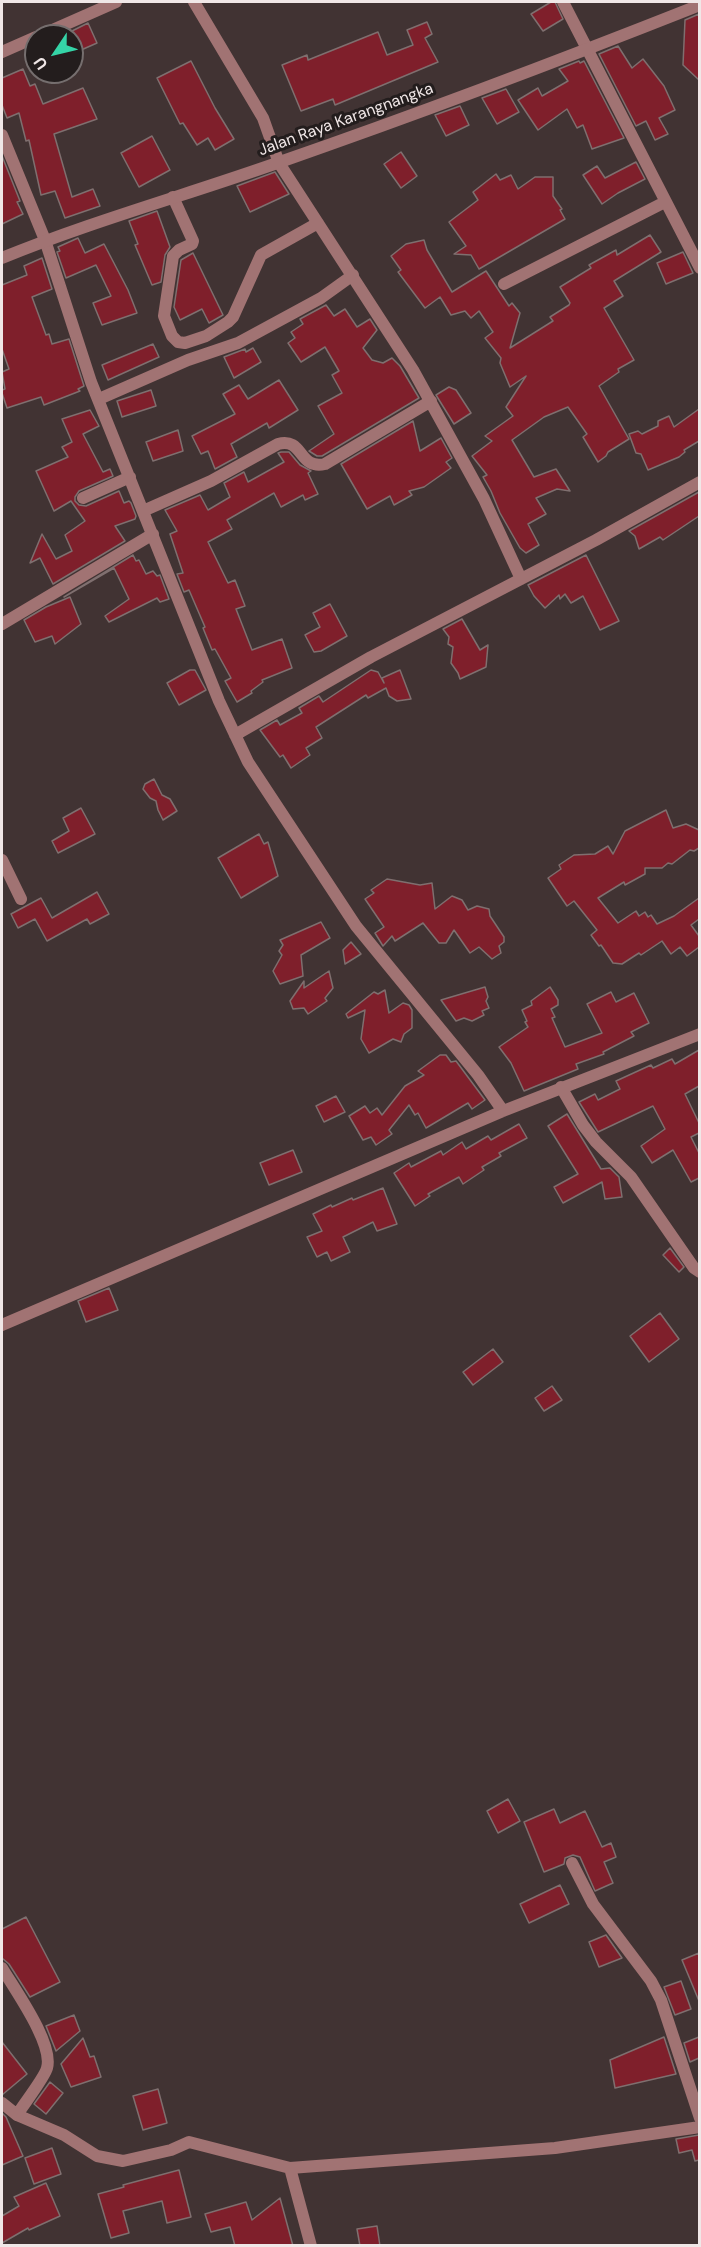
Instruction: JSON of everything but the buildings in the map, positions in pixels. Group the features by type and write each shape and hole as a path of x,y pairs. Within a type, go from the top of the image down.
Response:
{"street":[{"path":"67,24 116,2"},
{"path":"194,2 263,118 279,162 413,370 484,499 521,579"},
{"path":"563,2 699,268"},
{"name":"Jalan Raya Karangnangka","path":"2,258 45,240 279,162 587,50 699,5"},
{"path":"2,52 24,43"},
{"path":"2,135 45,240 91,382 219,701 248,762 356,926 478,1075 502,1110"},
{"path":"173,197 193,241 173,256 164,316 172,336 178,342 185,344 206,336 233,317 264,252 318,224"},
{"path":"504,284 665,202"},
{"path":"99,399 188,360 238,343 321,298 353,275"},
{"path":"143,511 211,481 273,446 285,442 294,445 310,464 325,465 430,401"},
{"path":"83,498 130,477"},
{"path":"235,735 371,657 699,482"},
{"path":"2,624 153,534"},
{"path":"2,860 21,899"},
{"path":"2,1325 502,1110 699,1034"},
{"path":"561,1087 583,1125 596,1142 631,1177 699,1272"},
{"path":"572,1863 593,1904 651,1982 661,2000 699,2118"},
{"path":"2,1968 41,2033 49,2060 47,2070 17,2115"},
{"path":"2,2103 17,2115 64,2135 97,2156 123,2161 171,2150 189,2142 290,2168 555,2148 699,2127"},
{"path":"290,2168 311,2246"}]}
